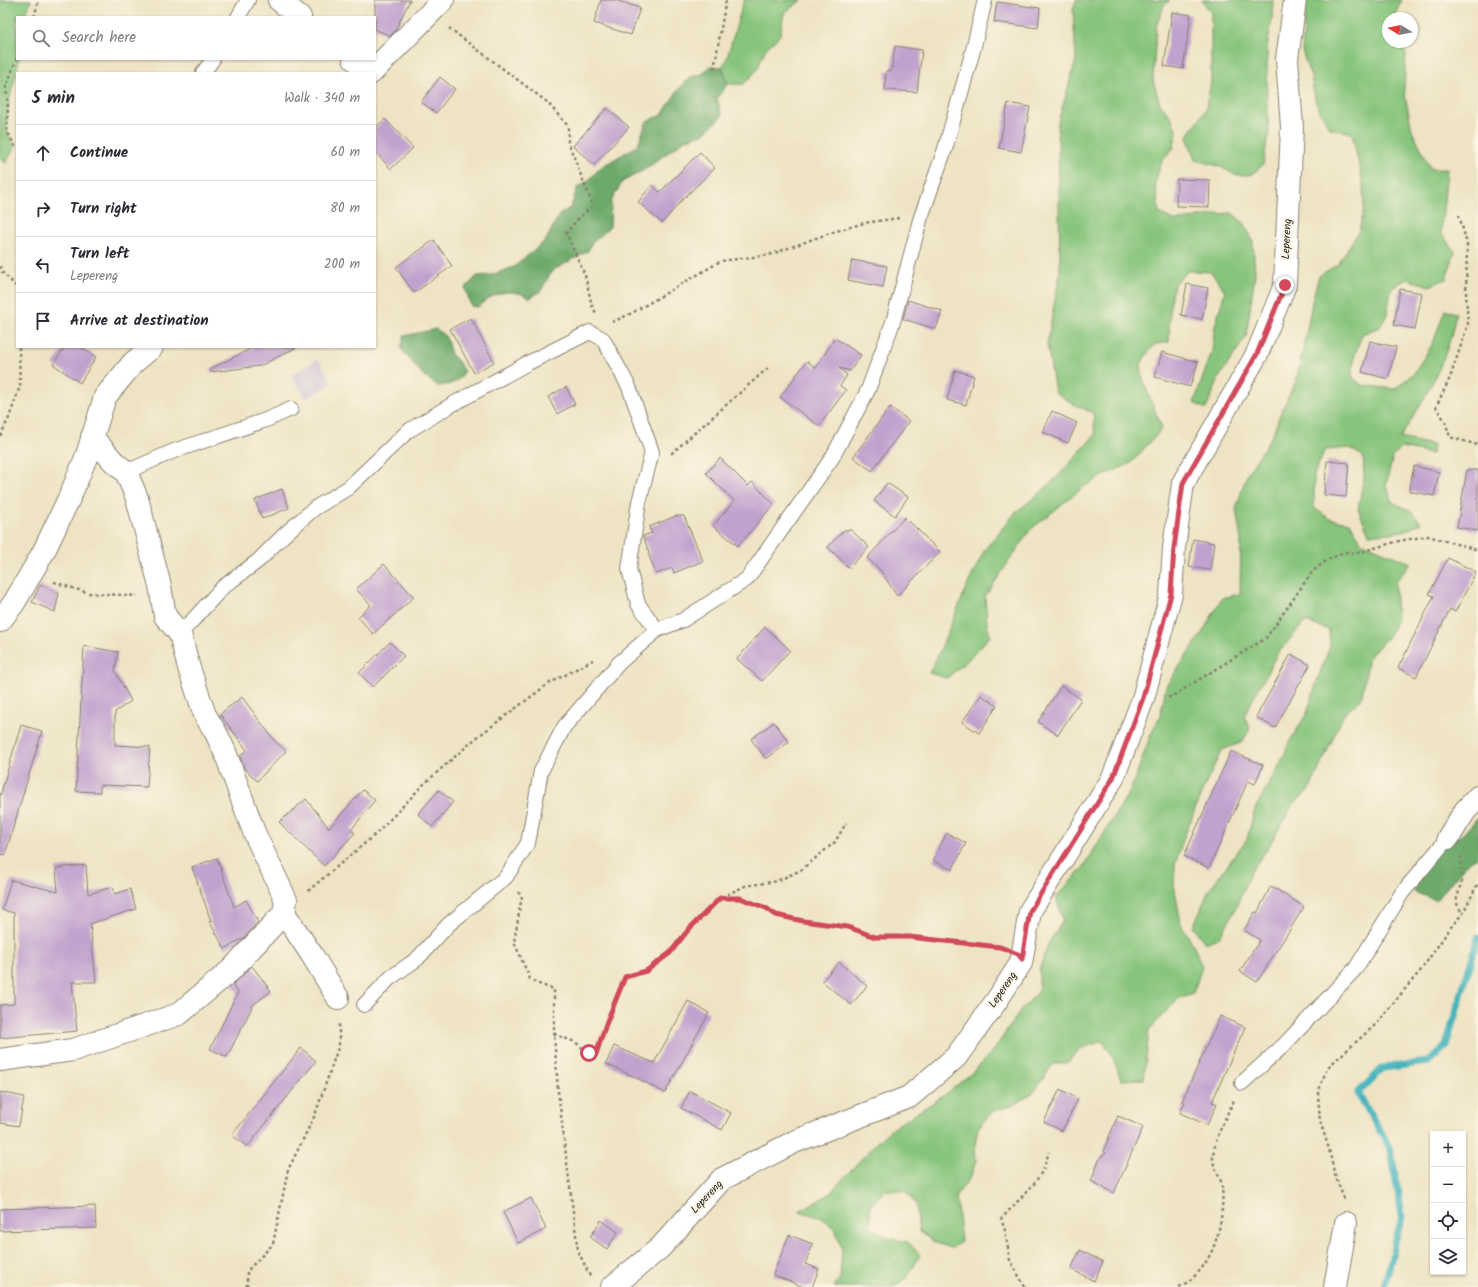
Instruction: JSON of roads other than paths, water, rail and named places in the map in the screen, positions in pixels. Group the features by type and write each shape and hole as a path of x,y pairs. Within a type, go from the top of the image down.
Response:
{"street":[{"path":"279,0 299,16"},
{"name":"Lepereng","path":"602,1284 660,1248 722,1179 794,1142 909,1097 956,1057 997,1000 1021,963 1030,911 1113,778 1143,698 1171,594 1174,548 1183,483 1257,354 1285,285 1292,127 1287,59 1295,0"},
{"path":"372,72 436,7"},
{"path":"355,60 370,72"},
{"path":"0,621 14,603 44,551 71,494 87,455 105,397 133,362 151,348"},
{"path":"92,437 114,462 126,472 137,498 162,597 165,616 180,634 189,668 205,715 216,732 225,752 254,832 285,906 338,998"},
{"path":"1448,838 1465,811 1478,797"},
{"path":"0,1060 73,1050 179,1014 231,970 285,906"},
{"path":"1335,1287 1346,1223"}],"lane":[{"path":"239,16 248,0"},
{"path":"364,1005 390,978 417,959 449,924 506,876 528,844 541,771 564,727 619,663 657,630 683,620 747,579 832,458 868,390 893,322 920,220 945,149 972,54 985,0"},
{"path":"204,72 212,60"},
{"path":"180,634 223,587 258,561 315,508 348,488 408,431 453,404 528,363 590,332 603,339 629,387 652,452 639,502 629,569 638,604 657,630"},
{"path":"126,472 174,451 266,420 291,409"},
{"path":"1242,1083 1285,1044 1356,968 1402,893 1448,838"}],"waterway":[{"path":"1384,1287 1402,1216 1391,1150 1358,1093 1383,1068 1428,1062 1446,1046 1478,938"}]}
